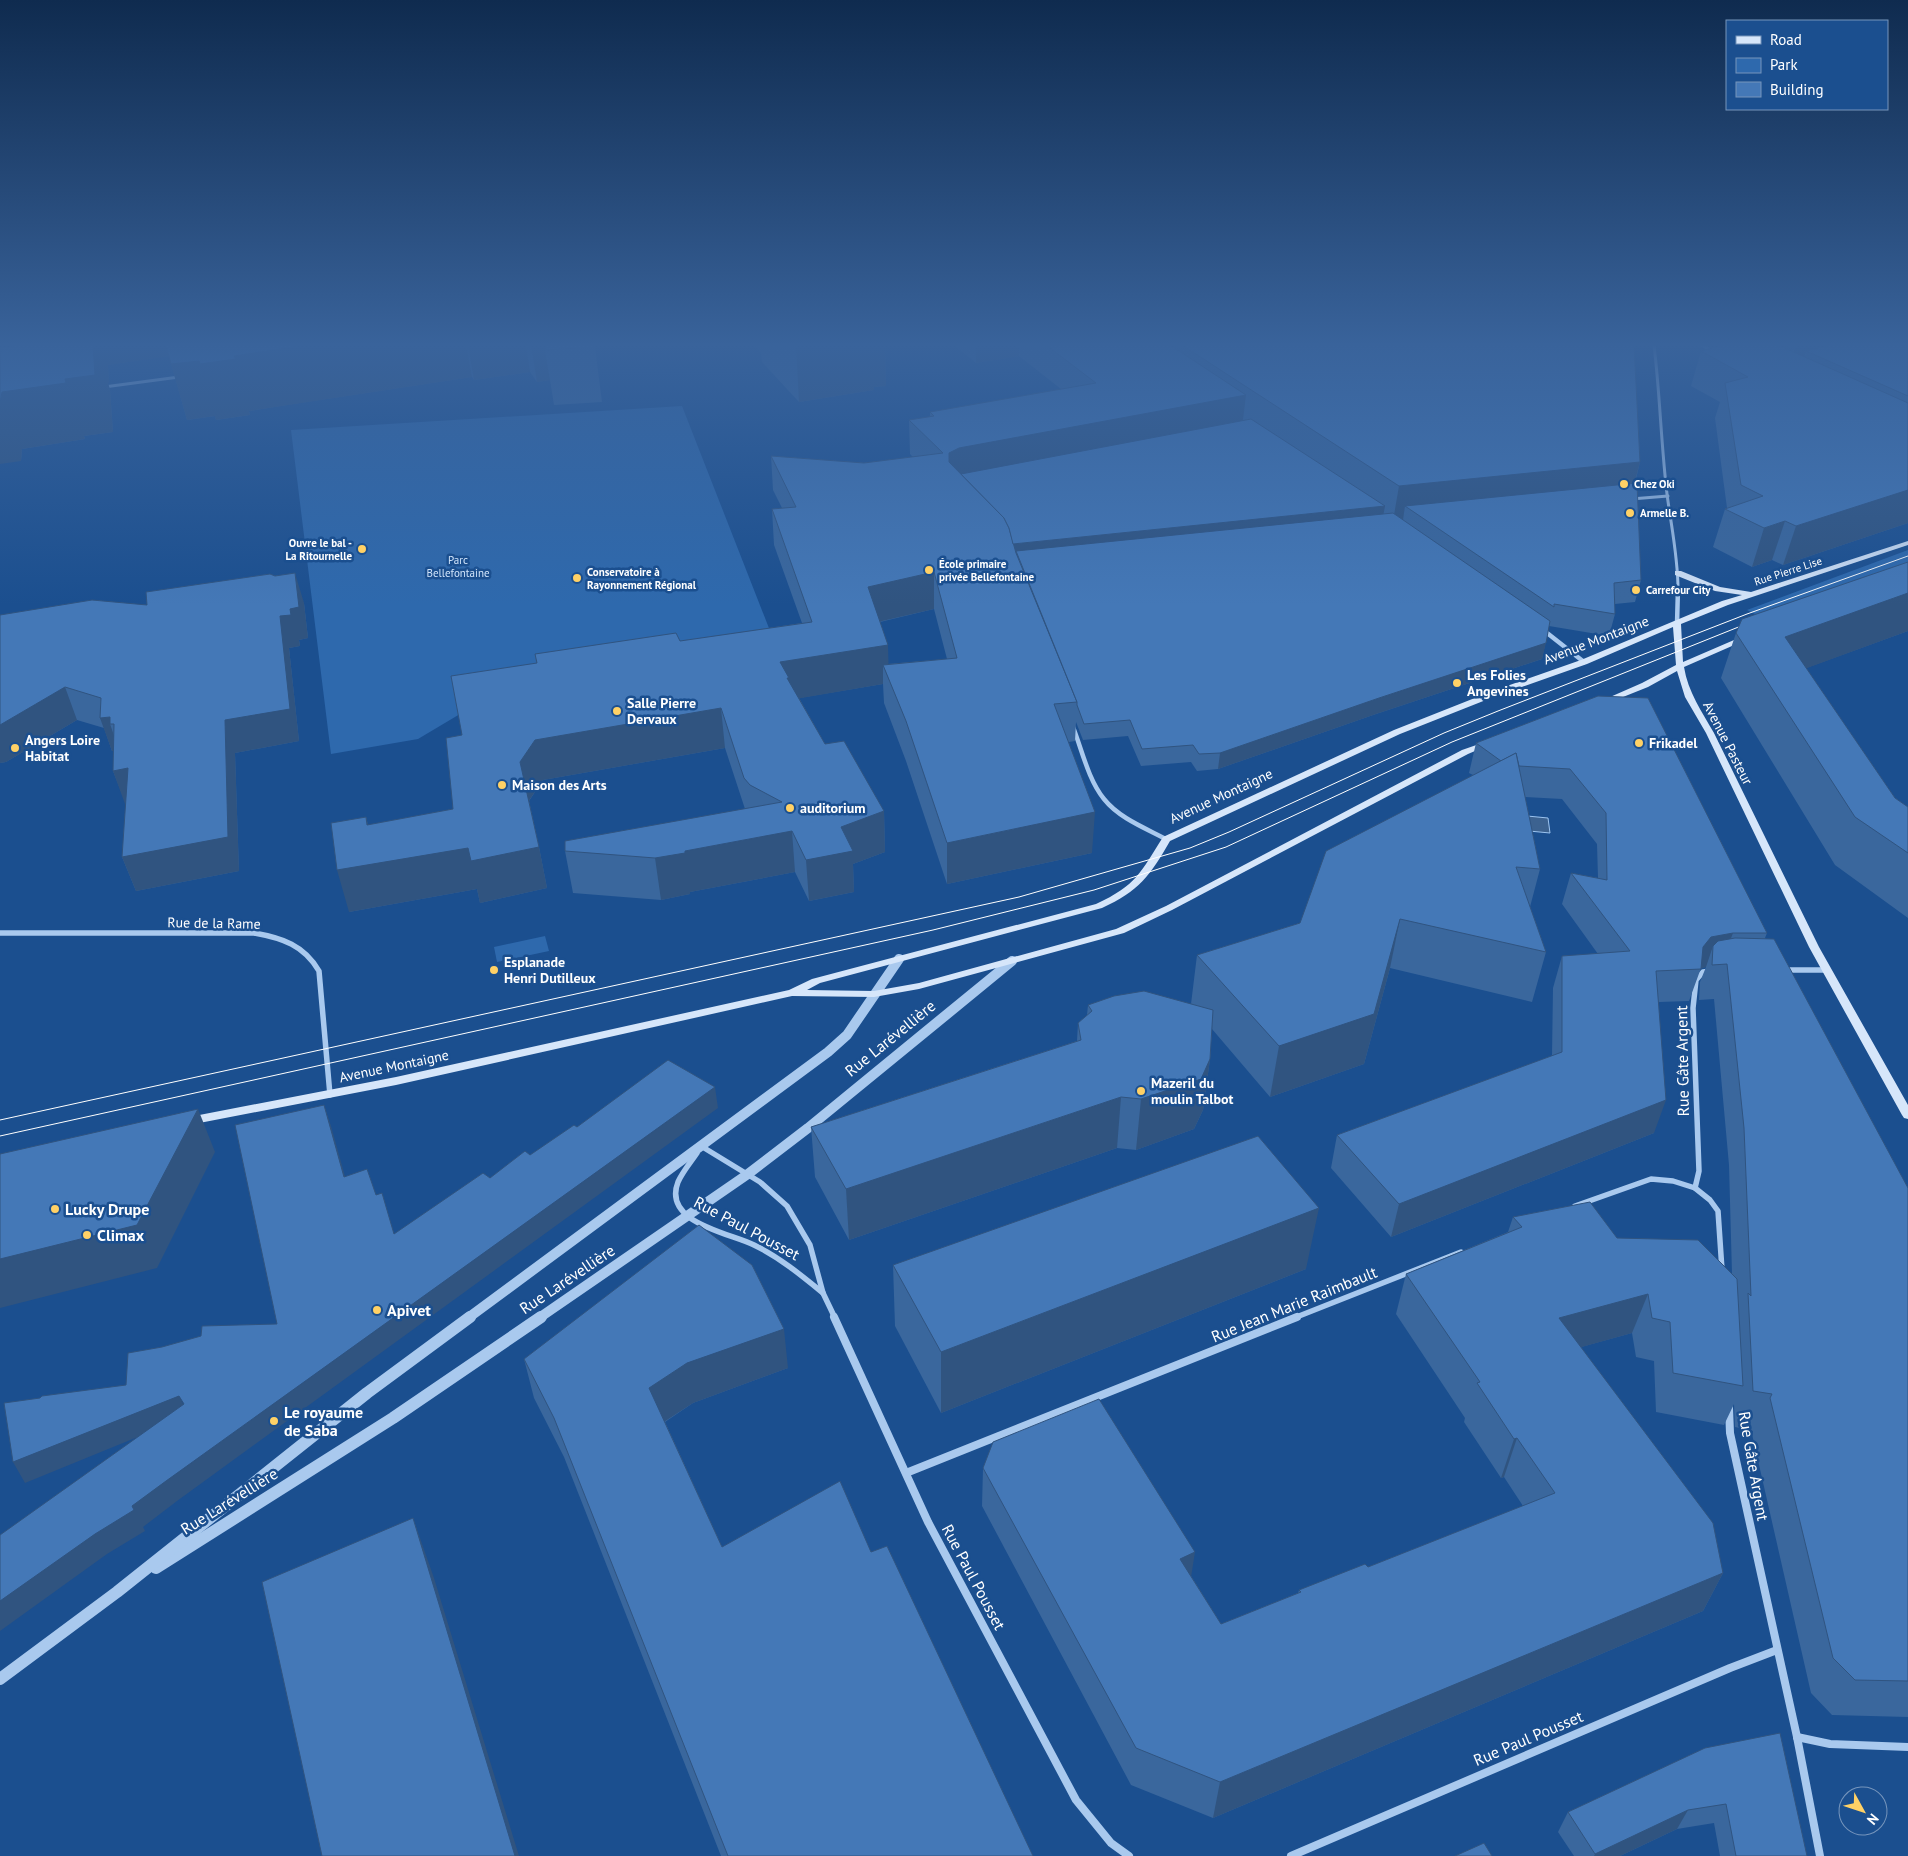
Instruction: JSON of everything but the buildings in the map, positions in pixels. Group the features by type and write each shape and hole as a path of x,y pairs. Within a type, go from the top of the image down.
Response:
{"main road":[{"name":"Rue Pierre Lise","path":"1677,624 1725,603 1908,543"},
{"path":"1678,572 1718,589 1752,594"},
{"name":"Avenue Montaigne","path":"792,993 816,981 1099,906 1120,897 1134,888 1146,874 1166,838 1397,732 1493,694 1584,662 1677,624"},
{"name":"Avenue Pasteur","path":"1677,624 1683,683 1710,733 1814,947 1908,1115"},
{"path":"1595,705 1645,685 1680,666 1748,637"},
{"name":"Avenue Montaigne","path":"176,1124 330,1096 792,993 874,994 919,986 1120,931 1464,752 1490,743"}],"street":[{"name":"Avenue Pasteur","path":"1663,432 1668,496 1678,572 1677,624"},
{"path":"1626,500 1668,496"},
{"path":"1535,624 1566,646 1584,662"},
{"path":"1071,721 1100,794 1118,811 1141,827 1166,838"},
{"name":"Rue de la Rame","path":"0,933 254,933 273,936 290,942 313,959 319,971 330,1096"},
{"name":"Rue Larévellière","path":"0,1679 118,1592 367,1393 828,1052 847,1034 899,959"},
{"name":"Rue Larévellière","path":"118,1592 393,1418 688,1217 748,1174 1012,961"},
{"name":"Rue Gâte Argent","path":"1695,1188 1699,1171 1693,1008 1696,980 1703,972 1721,969"},
{"path":"1780,970 1827,970"},
{"name":"Rue Paul Pousset","path":"823,1293 788,1264 745,1241 714,1230 688,1217 679,1206 676,1192 683,1174 701,1146 748,1174 787,1206 810,1245 823,1293 928,1522 1076,1800 1111,1843 1129,1856"},
{"path":"1564,1210 1650,1179 1663,1178 1695,1188 1710,1200 1718,1211 1722,1279"},
{"name":"Rue Jean Marie Raimbault","path":"906,1473 1466,1250"},
{"name":"Rue Gâte Argent","path":"1728,1404 1730,1433 1797,1737 1820,1856"},
{"name":"Rue Paul Pousset","path":"1291,1856 1730,1668 1777,1650"},
{"path":"1797,1737 1830,1744 1908,1747"}],"green space":[{"name":"Parc Bellefontaine","path":"291,432 692,432 783,664 460,714 418,739 331,754"},
{"path":"1908,550 1908,568 1769,621 1747,610"},
{"path":"545,936 549,951 497,962 494,947"}],"shaded area":[{"path":"1506,814 1548,818 1550,833 1508,829"}],"tram line":[{"path":"0,1120 1019,897 1190,848 1229,832 1444,733 1498,711 1747,614 1908,556"},
{"path":"0,1136 933,930 1094,890 1226,847 1452,742 1751,622"}],"place":[{"name":"Chez Oki","path":"1624,484"},
{"name":"Armelle B.","path":"1630,513"},
{"name":"Ouvre le bal - La Ritournelle","path":"362,549"},
{"name":"École primaire privée Bellefontaine","path":"929,570"},
{"name":"Conservatoire à Rayonnement Régional","path":"577,578"},
{"name":"Carrefour City","path":"1636,590"},
{"name":"Les Folies Angevines","path":"1457,683"},
{"name":"Salle Pierre Dervaux","path":"617,711"},
{"name":"Frikadel","path":"1639,743"},
{"name":"Angers Loire Habitat","path":"15,748"},
{"name":"Maison des Arts","path":"502,785"},
{"name":"auditorium","path":"790,808"},
{"name":"Esplanade Henri Dutilleux","path":"494,970"},
{"name":"Mazeril du moulin Talbot","path":"1141,1091"},
{"name":"Lucky Drupe","path":"55,1209"},
{"name":"Climax","path":"87,1235"},
{"name":"Apivet","path":"377,1310"},
{"name":"Le royaume de Saba","path":"274,1421"}]}
